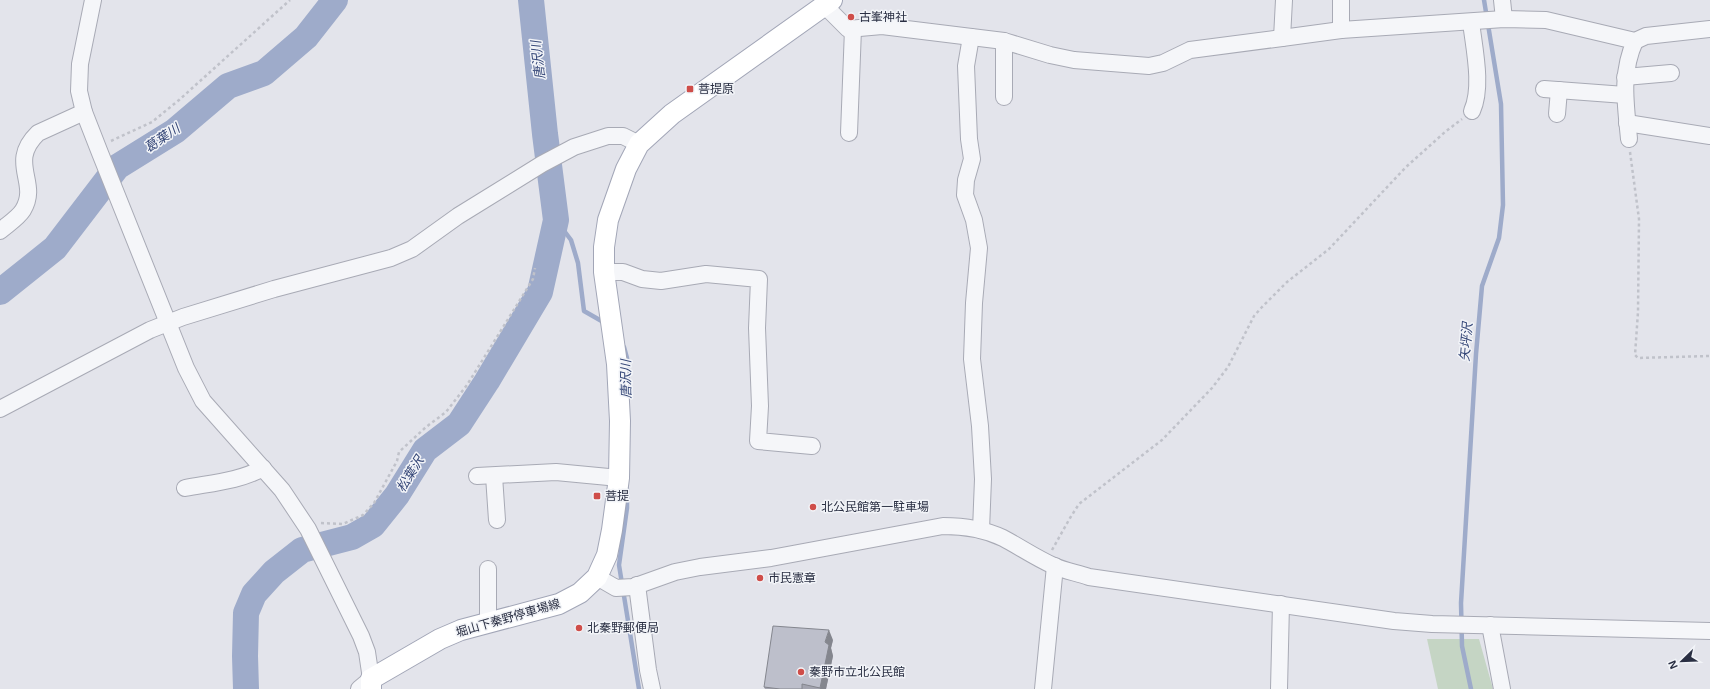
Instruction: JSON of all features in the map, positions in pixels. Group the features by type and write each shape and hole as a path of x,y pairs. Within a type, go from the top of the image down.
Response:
{"main road":[{"name":"堀山下秦野停車場線","path":"367,686 440,639 461,630 488,622 559,604 580,593 597,578 607,556 619,478 620,421 617,364 604,272 604,247 608,220 626,169 639,144 672,114 828,3"}],"street":[{"path":"93,0 80,64 79,91 84,112 98,150 186,368 203,401 282,490 310,533 363,641 367,652 367,686"},
{"path":"1282,38 1284,0"},
{"path":"1341,0 1341,30"},
{"path":"1502,0 1504,19"},
{"path":"828,3 848,29 882,26 1004,41 1050,55 1074,60 1149,66 1163,63 1190,50 1341,30 1504,19 1546,20 1635,41 1646,36 1710,29"},
{"path":"1472,111 1476,102 1478,87 1474,21"},
{"path":"849,133 853,29"},
{"path":"971,37 966,66 969,139 972,159 966,180 965,195 974,220 979,248 974,303 972,359 980,426 984,479 981,530"},
{"path":"1004,41 1004,97"},
{"path":"1635,41 1628,56 1625,77 1628,131 1710,136"},
{"path":"1625,77 1671,74"},
{"path":"1557,114 1551,90 1625,95"},
{"path":"0,231 23,210 28,197 23,161 24,152 32,139 38,134 84,112"},
{"path":"0,409 150,330 168,323 210,308 391,258 412,249 458,216 542,164 574,147 608,136 623,136 639,144"},
{"path":"604,272 623,272 642,279 660,281 706,274 759,279 757,328 760,406 758,442 812,446"},
{"path":"185,488 233,479 256,472 263,468"},
{"path":"477,476 556,472 619,478"},
{"path":"494,476 497,520"},
{"path":"597,578 616,588 635,586 675,572 700,567 771,558 943,526 962,526 981,530 1002,538 1051,565 1089,577 1394,621 1432,624 1710,631"},
{"path":"1043,689 1051,565"},
{"path":"488,569 488,622"},
{"path":"635,586 652,689"},
{"path":"1279,689 1282,604"},
{"path":"1490,625 1502,689"}],"path":[{"path":"98,150 152,122 179,100 290,0"},
{"path":"1051,565 1053,550 1079,504 1162,440 1212,388 1228,367 1254,316 1262,307 1287,282 1329,249 1406,167 1445,132 1472,111"},
{"path":"1628,131 1639,219 1638,305 1635,355 1638,358 1710,356"},
{"path":"310,533 321,524 343,524 363,515 374,503 397,460 399,452 426,427 446,412 467,384 533,279 535,268"}],"green space":[{"path":"1427,639 1479,639 1493,689 1438,689"}],"building":[{"name":"秦野市立北公民館","path":"773,626 829,630 825,642 829,645 820,688 802,684 802,689 764,687"}],"waterway":[{"name":"葛葉川","path":"0,292 55,248 117,167 175,131 228,86 264,73 306,37 335,0"},
{"name":"松葉沢","path":"246,689 246,613 254,594 274,572 302,550 352,537 373,525 397,495 425,450 459,424 487,381 540,292 556,220 545,134 531,0"},
{"name":"矢坪沢","path":"1471,689 1462,646 1461,603 1476,354 1482,286 1499,238 1503,205 1501,104 1484,0"},
{"name":"唐沢川","path":"556,220 571,240 578,263 584,311 605,323"},
{"name":"唐沢川","path":"624,347 627,358 628,384"},
{"name":"唐沢川","path":"627,489 627,508 619,565 639,689"}],"place":[{"name":"古峯神社","path":"851,17"},
{"name":"菩提原","path":"690,89"},
{"name":"菩提","path":"597,496"},
{"name":"北公民館第一駐車場","path":"813,507"},
{"name":"市民憲章","path":"760,578"},
{"name":"北秦野郵便局","path":"579,628"},
{"name":"秦野市立北公民館","path":"801,672"}]}
